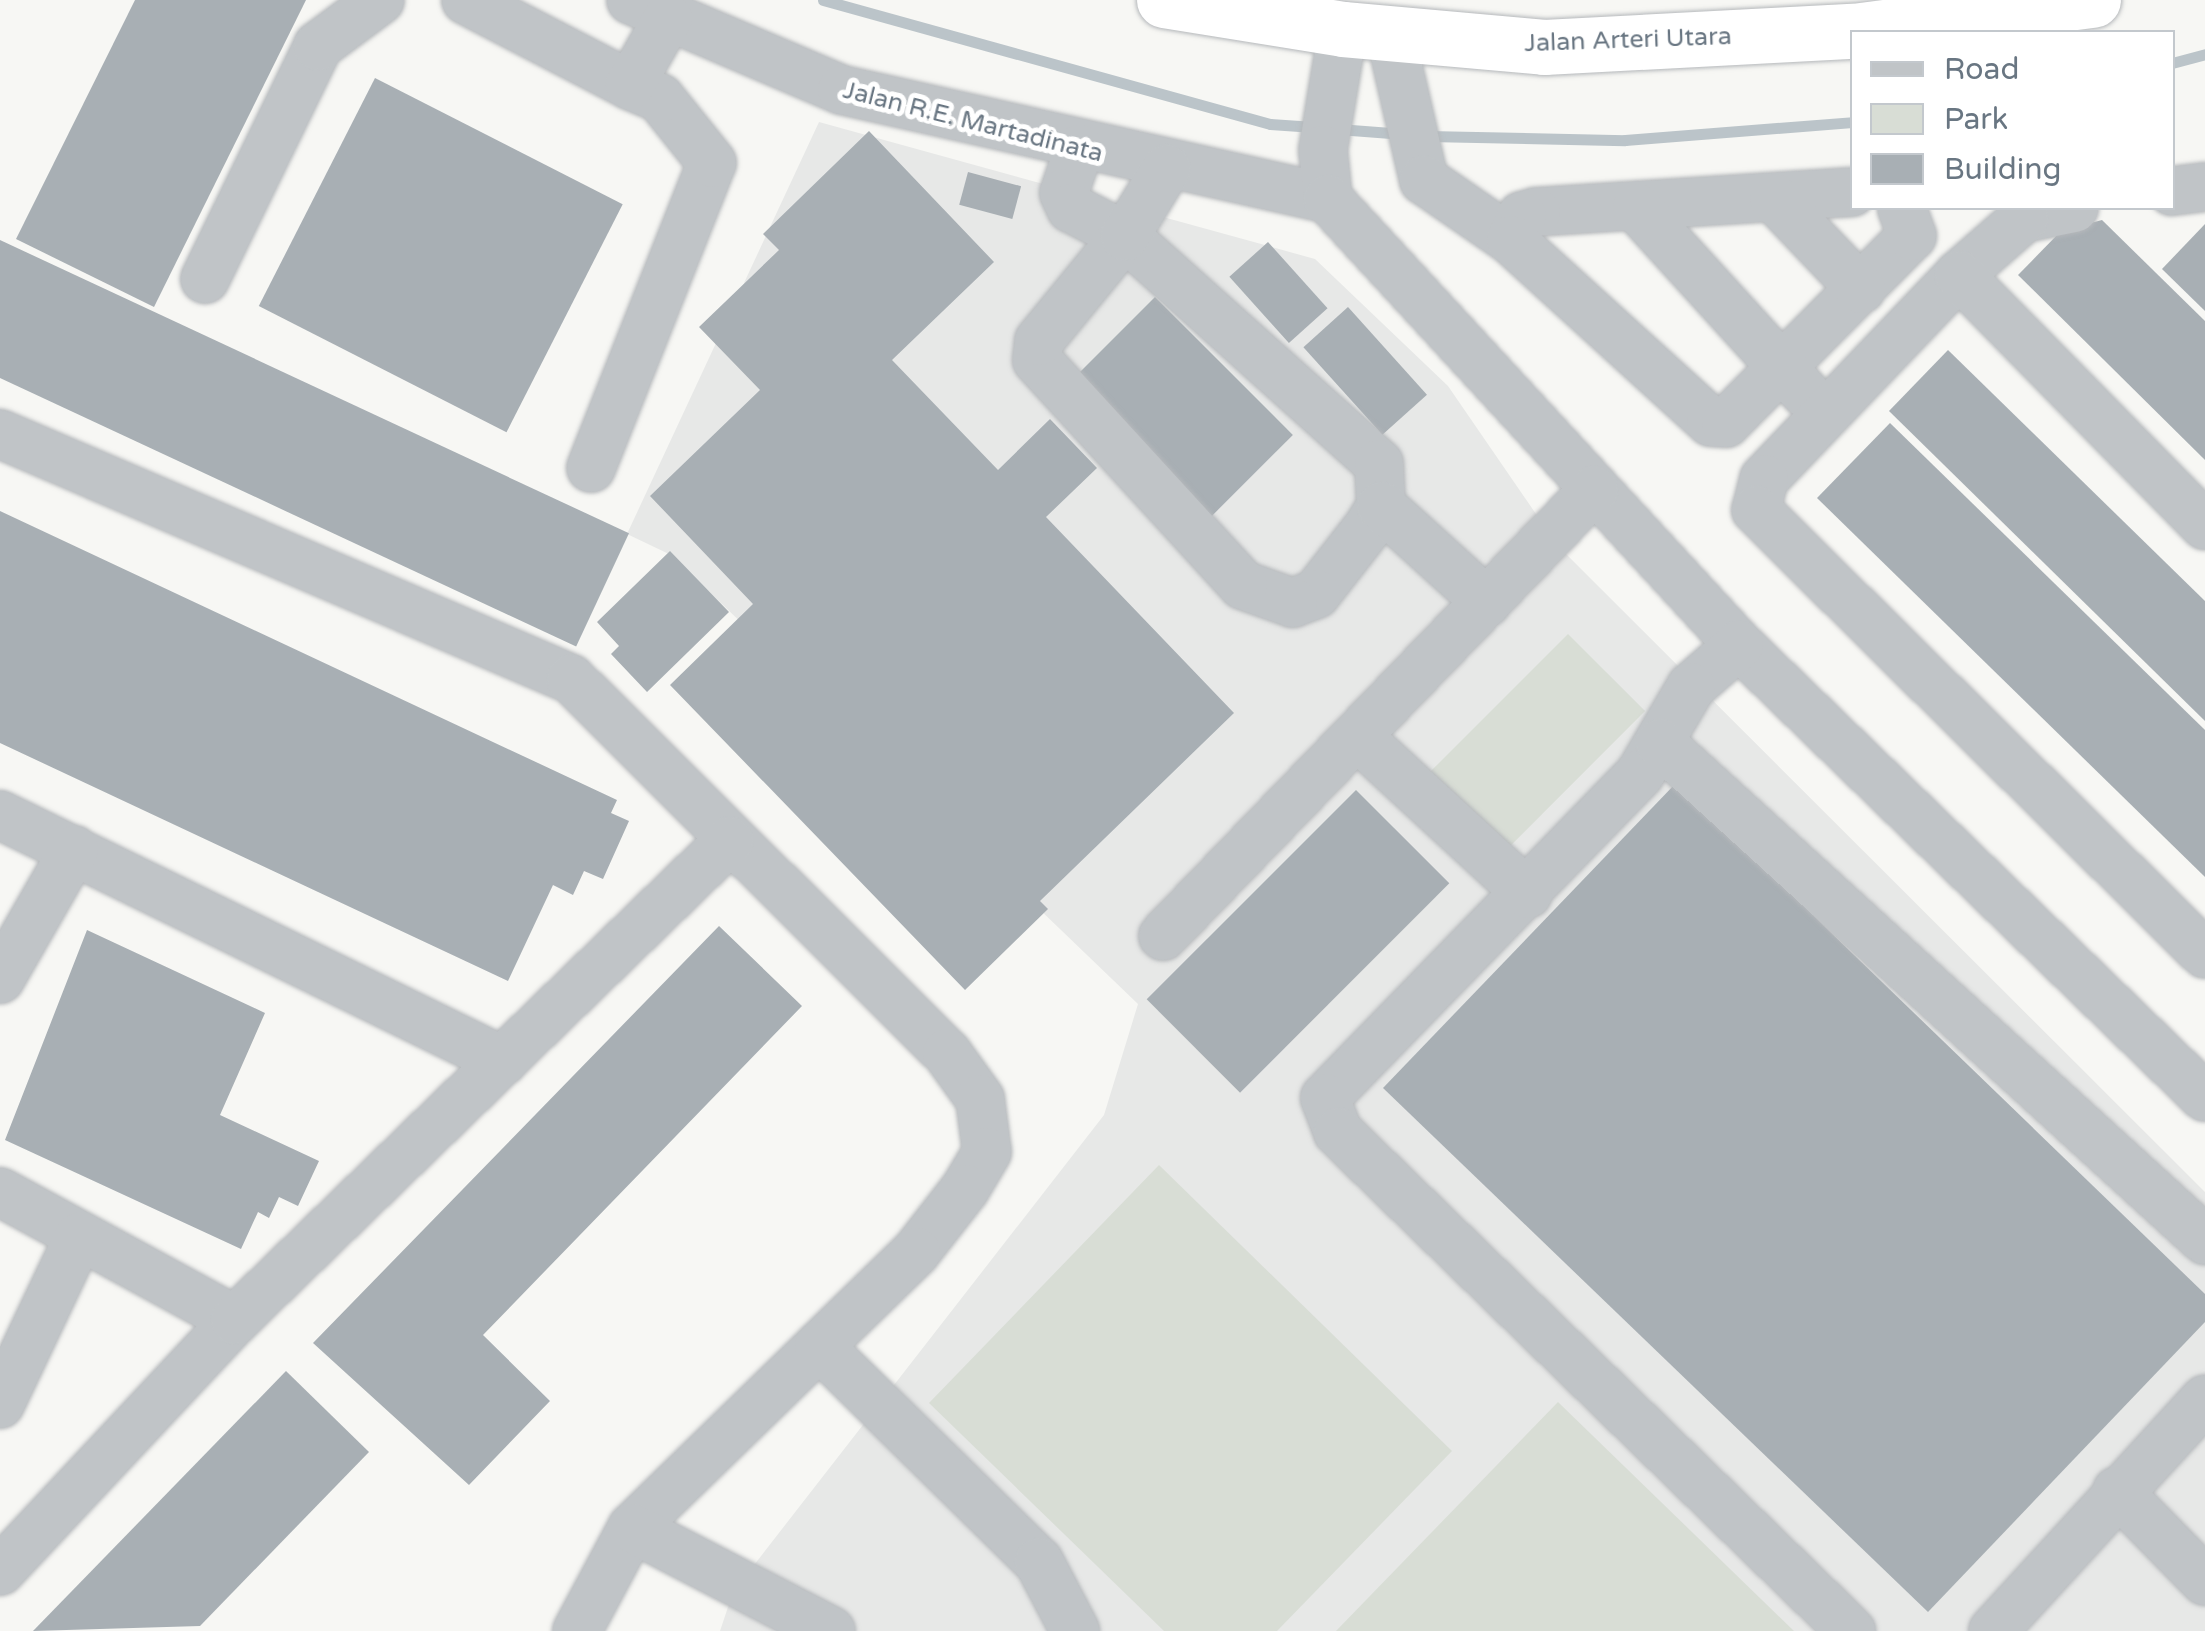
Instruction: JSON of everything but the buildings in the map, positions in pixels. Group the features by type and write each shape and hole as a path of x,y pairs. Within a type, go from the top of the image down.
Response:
{"highway":[{"name":"Jalan Arteri Utara","path":"1164,0 1355,47 1544,47 1850,31"},
{"name":"Jalan Arteri Utara","path":"1861,30 2092,0"}],"street":[{"path":"204,279 318,46 380,0"},
{"path":"466,0 660,98 712,163 592,468"},
{"path":"630,84 650,9"},
{"name":"Jalan R.E. Martadinata","path":"650,9 842,90 1079,150 1328,199"},
{"path":"1355,47 1403,110 1418,170 1511,240 1711,422 1739,416 1912,236 1903,210"},
{"path":"1355,47 1322,150 1328,199 1739,644 2205,1097"},
{"path":"1079,150 1065,201 1126,236 1354,435 1380,464 1381,506 1316,594 1265,600 1044,376 1039,341 1126,236 1166,169"},
{"path":"2175,191 2205,187"},
{"path":"1511,240 1522,216 1536,212 1850,192"},
{"path":"1774,198 1861,289"},
{"path":"1636,208 1824,416"},
{"path":"2064,210 2024,218 1959,275 1764,479 1756,510 2205,954"},
{"path":"1959,275 2205,525"},
{"path":"0,434 572,679 729,842 946,1053 980,1099 987,1152 964,1189 819,1346 632,1528 577,1631"},
{"path":"1162,936 1594,490"},
{"path":"1381,506 1487,602"},
{"path":"1739,644 1692,688 1660,743 1528,894 1336,1078 1325,1098 1329,1118 1852,1631"},
{"path":"1358,736 1528,894"},
{"path":"1660,743 1897,949 2205,1240"},
{"path":"3,822 74,850 503,1061"},
{"path":"0,1570 236,1320 729,842"},
{"path":"0,979 74,850"},
{"path":"0,1192 236,1320"},
{"path":"0,1404 79,1237"},
{"path":"819,1346 1039,1562 1075,1631"},
{"path":"1992,1631 2117,1491 2205,1400"},
{"path":"2117,1491 2205,1581"},
{"path":"632,1528 831,1631"}],"shaded area":[{"path":"819,122 1315,259 1448,386 1558,546 2205,1192 2205,1631 720,1631 733,1592 1104,1115 1138,1004 671,555 627,534"}],"green space":[{"path":"1568,634 1645,711 1506,850 1429,773"},
{"path":"1159,1165 1452,1451 1277,1631 1164,1631 929,1403"},
{"path":"1558,1402 1794,1631 1336,1631"}],"waterway":[{"path":"823,0 1270,124 1314,127"},
{"path":"2175,62 2205,54"},
{"path":"1427,136 1625,140 1850,122"},
{"path":"1338,129 1404,134"}]}
